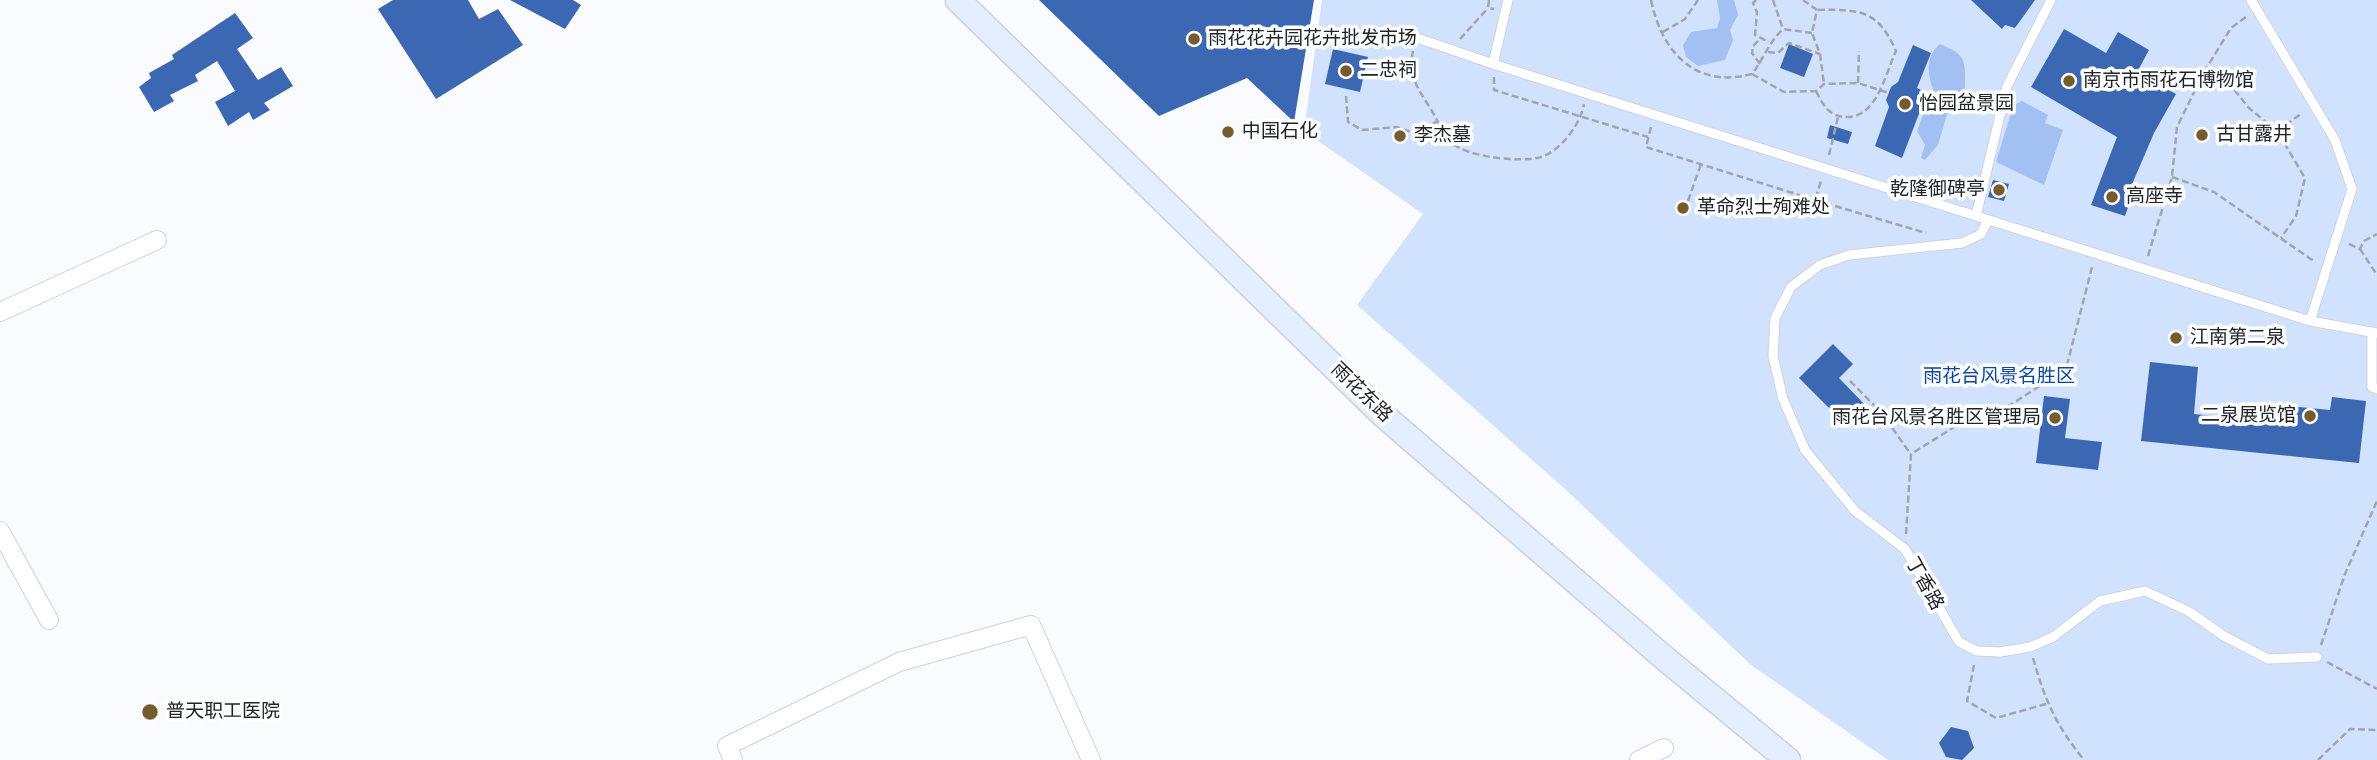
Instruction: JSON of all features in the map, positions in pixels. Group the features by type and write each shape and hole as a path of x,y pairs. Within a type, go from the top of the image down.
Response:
{"main road":[{"name":"雨花东路","path":"958,0 1384,415 1662,656 1788,760"}],"street":[{"path":"0,312 157,240"},
{"path":"0,531 49,620"},
{"path":"733,760 727,746 899,662 1031,625 1091,760"},
{"path":"1639,760 1664,748"}],"lane":[{"path":"1493,64 1508,0"},
{"path":"1976,216 2007,86 2051,0"},
{"path":"2253,5 2335,140 2352,189 2310,321"},
{"path":"1400,33 2310,321 2374,332 2372,387 2377,389"},
{"path":"1962,243 1981,234 1989,220"},
{"name":"丁香路","path":"1962,243 1849,255 1820,265 1791,287 1775,318 1773,356 1780,388 1805,450 1855,512 1905,549 1959,642 1977,651"},
{"path":"1977,651 2000,652 2030,647 2053,637 2100,601 2145,591 2188,611 2224,636 2268,659 2317,657"}],"path":[{"path":"1651,0 1656,21 1676,55 1691,69 1711,77 1734,79 1752,74 1768,52 1769,42 1783,29"},
{"path":"1662,33 1685,19 1698,0"},
{"path":"1756,0 1753,4 1756,12 1755,35 1769,42"},
{"path":"1773,0 1783,29"},
{"path":"1802,0 1817,10 1861,12 1885,26 1896,51 1869,111 1858,117 1838,117 1826,110 1816,91"},
{"path":"2144,269 2172,177 2177,127 2204,72 2231,28 2253,5"},
{"path":"1457,52 1458,43 1488,8"},
{"path":"1817,10 1812,33 1820,54 1824,84"},
{"path":"1783,29 1812,33"},
{"path":"1416,38 1410,62 1413,81 1452,143 1486,157 1542,157 1570,135 1581,119 1586,93"},
{"path":"1760,38 1753,46 1752,53 1760,64"},
{"path":"1768,52 1778,53 1788,43 1820,54"},
{"path":"1858,83 1859,51"},
{"path":"1493,64 1494,90 1581,119 1648,137"},
{"path":"2204,72 2225,78 2249,108 2277,131 2305,178 2296,216 2281,238"},
{"path":"1752,74 1784,92 1816,91 1824,84 1858,83 1889,93"},
{"path":"1346,96 1348,122 1362,130 1397,127 1419,135 1438,120"},
{"path":"2277,131 2314,104"},
{"path":"1654,115 1646,147 1962,243"},
{"path":"1815,200 1838,117"},
{"path":"1688,201 1701,164"},
{"path":"2172,177 2214,192 2326,271"},
{"path":"2360,249 2364,242 2377,234"},
{"path":"2336,238 2360,249 2377,275"},
{"path":"1880,411 1980,411 2007,407 2066,369 2095,253"},
{"path":"1850,382 1880,411 1911,454 1905,549"},
{"path":"1911,454 1980,411"},
{"path":"2377,501 2345,574 2317,657 2377,689"},
{"path":"2030,647 2046,704 2067,741 2084,760"},
{"path":"1977,651 1967,701 1996,718 2046,704"},
{"path":"2318,760 2350,729 2377,730"}],"green space":[{"name":"雨花台风景名胜区","path":"1322,0 2377,0 2377,760 1888,760 1751,665 1565,489 1357,305 1423,214 1304,131"}],"water":[{"path":"1717,0 1734,0 1738,15 1730,30 1733,40 1725,60 1698,66 1686,57 1683,45 1691,32 1717,28 1720,18"},
{"path":"1940,44 1960,55 1963,60 1965,88 1952,97 1938,145 1925,160 1921,158 1925,145 1917,131 1933,89 1929,71 1930,59"},
{"path":"2022,101 2048,115 2045,123 2063,130 2044,185 1996,162 2013,106"}],"building":[{"path":"393,0 468,0 479,19 498,9 523,45 436,99 378,9"},
{"path":"510,0 573,0 581,5 565,29"},
{"name":"雨花花卉园花卉批发市场","path":"1039,0 1314,0 1294,122 1247,78 1159,116"},
{"path":"1971,0 2035,0 2015,28 2005,25 2002,29"},
{"path":"235,13 253,38 237,49 258,80 281,67 293,86 264,103 270,110 253,120 249,112 228,126 215,102 235,91 217,61 195,75 198,81 170,95 174,101 154,112 139,87 151,78 149,73 174,59 172,55"},
{"path":"2064,29 2106,53 2118,32 2149,50 2135,76 2160,90 2161,86 2176,94 2154,133 2130,189 2134,190 2125,216 2091,205 2117,137 2031,87"},
{"path":"1789,44 1813,54 1804,77 1780,68"},
{"name":"怡园盆景园","path":"1913,45 1931,53 1917,88 1927,93 1902,158 1875,146 1889,107 1886,100 1891,87 1898,82"},
{"name":"二忠祠","path":"1333,49 1368,57 1360,92 1325,84"},
{"path":"1830,125 1852,132 1848,144 1827,138"},
{"name":"乾隆御碑亭","path":"1993,180 2009,184 2004,201 1988,197"},
{"path":"1833,344 1853,364 1839,378 1867,407 1847,426 1799,378"},
{"name":"二泉展览馆","path":"2150,362 2198,367 2194,414 2255,420 2256,408 2278,410 2278,405 2330,410 2332,397 2366,401 2359,463 2141,441"},
{"name":"雨花台风景名胜区管理局","path":"2044,396 2070,399 2065,438 2102,442 2098,470 2036,463"},
{"path":"1951,727 1968,731 1974,748 1962,760 1946,757 1939,743"}],"place":[{"name":"雨花花卉园花卉批发市场","path":"1194,39"},
{"name":"二忠祠","path":"1346,71"},
{"name":"南京市雨花石博物馆","path":"2069,81"},
{"name":"怡园盆景园","path":"1905,104"},
{"name":"中国石化","path":"1228,132"},
{"name":"古甘露井","path":"2202,135"},
{"name":"李杰墓","path":"1400,136"},
{"name":"乾隆御碑亭","path":"1999,190"},
{"name":"高座寺","path":"2112,197"},
{"name":"革命烈士殉难处","path":"1683,208"},
{"name":"江南第二泉","path":"2176,338"},
{"name":"二泉展览馆","path":"2310,416"},
{"name":"雨花台风景名胜区管理局","path":"2055,418"},
{"name":"普天职工医院","path":"150,712"}]}
